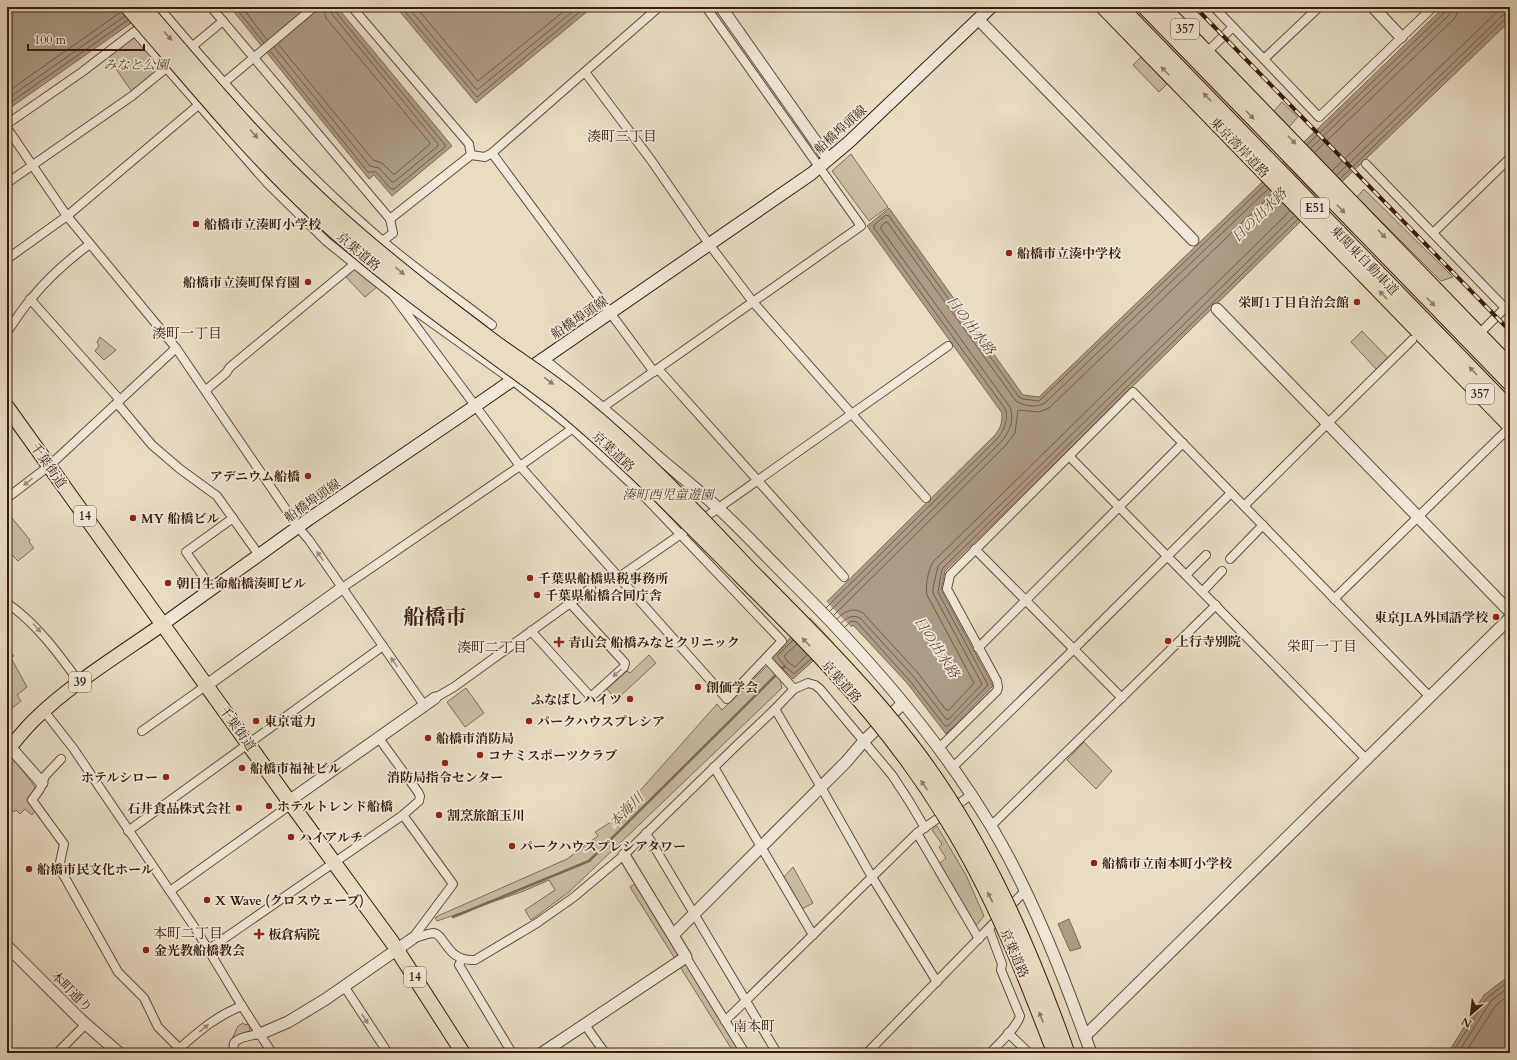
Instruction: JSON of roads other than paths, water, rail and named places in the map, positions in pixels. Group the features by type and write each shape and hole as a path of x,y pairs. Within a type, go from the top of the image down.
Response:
{"highway":[{"name":"京葉道路","path":"128,7 261,158 312,210 352,246 398,283 560,404 584,424 700,535 831,668 901,751 947,819 997,910 1055,1053"},
{"name":"京葉道路","path":"143,7 264,145 322,202 406,275 494,342 571,397 607,428 693,511 839,659 914,749 939,784 961,819 1007,905 1032,960 1067,1053"},
{"name":"東京湾岸道路","path":"1103,7 1117,13 1448,364 1510,426"},
{"name":"東関東自動車道","path":"1145,7 1510,383"},
{"name":"357","path":"1163,7 1510,365"},
{"name":"東関東自動車道","path":"1117,13 1510,409"},
{"name":"千葉街道","path":"7,407 249,743 289,802 397,949 463,1053"}],"main road":[{"name":"船橋埠頭線","path":"163,624 298,526 475,406 824,163 849,142 990,7"},
{"name":"39","path":"8,749 24,730 44,711 79,682 163,624"}],"street":[{"path":"206,390 226,373 230,367 393,232 390,219 211,7"},
{"path":"7,259 67,216 314,7"},
{"path":"352,7 469,144 471,155"},
{"path":"471,155 485,158 659,7"},
{"path":"706,7 824,163"},
{"path":"142,731 342,588 520,466 861,226 824,163 721,7"},
{"path":"1214,7 1319,117 1433,7"},
{"path":"1264,59 1319,7"},
{"path":"1373,7 1401,37"},
{"path":"7,124 82,72 165,9 192,46 224,83 280,144 328,192 413,266 492,325"},
{"path":"978,19 1193,240"},
{"path":"7,183 132,96 223,21"},
{"path":"1207,52 1233,27"},
{"path":"135,32 268,184 326,241 393,295 512,380 572,428 642,494 782,641 727,700 520,466 393,295"},
{"path":"585,72 651,160 709,244 753,302 926,498"},
{"path":"7,128 67,216 176,348 298,526 424,705"},
{"path":"492,152 610,312 656,370 844,576"},
{"path":"390,219 471,155"},
{"path":"1433,233 1510,158"},
{"path":"1366,164 1507,311 1479,334"},
{"path":"7,332 30,299 68,260 90,244"},
{"path":"30,299 119,401 152,445 180,469 218,496 259,555"},
{"path":"1217,309 1510,612"},
{"path":"1244,506 1412,340"},
{"path":"619,577 948,346"},
{"path":"7,498 49,466 176,348"},
{"path":"542,359 719,508 846,636 903,703 952,768 991,826 1025,891 1060,968 1091,1053"},
{"path":"938,749 997,691 998,687 997,681 947,590 950,574 1133,392 1430,696"},
{"path":"1334,599 1510,426"},
{"path":"978,648 1183,443"},
{"path":"1069,456 1216,604 1366,759"},
{"path":"952,768 1074,650 1231,493"},
{"path":"212,589 186,552 233,518"},
{"path":"1230,559 1263,525"},
{"path":"975,549 1122,698"},
{"path":"1186,575 1206,556"},
{"path":"1203,592 1222,571"},
{"path":"170,891 286,808 289,802 378,737 424,705 454,687 591,588"},
{"path":"7,603 20,612 36,627 79,682"},
{"path":"531,631 588,695 594,695 624,667 625,662 570,603"},
{"path":"991,826 1216,604"},
{"path":"1085,1036 1510,618"},
{"path":"128,831 383,646"},
{"path":"766,658 776,667 794,689"},
{"path":"234,1053 235,1042 249,1036 260,1034 288,1022 326,999 412,939 432,933 436,934 440,936 453,955 462,959 475,960 532,927 574,896 624,855 794,689 808,683 815,685 820,689 864,741 892,776 925,828"},
{"path":"673,935 903,703"},
{"path":"775,709 872,877 936,982"},
{"path":"44,711 76,753 170,891 209,950 272,1053"},
{"path":"209,950 403,815 419,801 420,796 378,737"},
{"path":"8,749 42,783"},
{"path":"61,759 45,776 40,790 32,800 64,844 58,867 118,972 144,998 158,1027 177,1051 216,1018 226,1012 242,1006"},
{"path":"714,767 762,846 813,935"},
{"path":"725,1021 917,833 971,795"},
{"path":"403,815 453,884 412,939"},
{"path":"917,833 979,939"},
{"path":"646,834 777,1053"},
{"path":"624,855 745,1053"},
{"path":"868,1053 1025,891"},
{"path":"989,929 1002,964 1001,970 1020,1016 1019,1020 990,1053"},
{"name":"本町通り","path":"7,946 86,1024 119,1053"},
{"path":"542,1053 686,957"},
{"path":"462,959 459,965 512,1053"},
{"path":"344,986 388,1053"},
{"path":"57,1053 86,1024"},
{"path":"586,1025 605,1053"},
{"path":"1008,1033 1029,1053"}],"water":[{"path":"7,7 154,7 7,110"},
{"path":"230,7 337,7 452,146 392,196 374,175 369,179"},
{"path":"396,7 586,7 589,10 476,103"},
{"name":"日の出水路","path":"1444,7 1510,7 1510,21 1300,222 945,571 941,590 993,686 946,734 907,683 853,625 793,679 771,657 994,436 1000,428 1002,413 867,226 889,208 1023,395 1039,397"},
{"path":"1069,919 1081,948 1070,951 1058,924"},
{"path":"1510,975 1510,1046 1504,1053 1448,1053 1484,995"}],"waterway":[{"name":"本海川","path":"453,917 589,861 784,667"}],"railway":[{"path":"1195,7 1510,331"}],"place":[{"name":"船橋市立湊町小学校","path":"196,224"},
{"name":"船橋市立湊中学校","path":"1009,253"},
{"name":"船橋市立湊町保育園","path":"308,282"},
{"name":"栄町1丁目自治会館","path":"1357,302"},
{"name":"アデニウム船橋","path":"308,476"},
{"name":"MY 船橋ビル","path":"133,518"},
{"name":"千葉県船橋県税事務所","path":"530,578"},
{"name":"朝日生命船橋湊町ビル","path":"168,583"},
{"name":"千葉県船橋合同庁舎","path":"537,595"},
{"name":"東京JLA外国語学校","path":"1496,617"},
{"name":"上行寺別院","path":"1168,641"},
{"name":"青山会 船橋みなとクリニック","path":"559,642"},
{"name":"創価学会","path":"698,687"},
{"name":"ふなばしハイツ","path":"630,699"},
{"name":"東京電力","path":"256,721"},
{"name":"パークハウスプレシア","path":"529,721"},
{"name":"船橋市消防局","path":"428,738"},
{"name":"コナミスポーツクラブ","path":"480,755"},
{"name":"消防局指令センター","path":"445,763"},
{"name":"船橋市福祉ビル","path":"242,768"},
{"name":"ホテルシロー","path":"166,777"},
{"name":"ホテルトレンド船橋","path":"269,806"},
{"name":"石井食品株式会社","path":"239,808"},
{"name":"割烹旅館玉川","path":"439,815"},
{"name":"ハイアルチ","path":"291,837"},
{"name":"パークハウスプレシアタワー","path":"512,846"},
{"name":"船橋市立南本町小学校","path":"1094,863"},
{"name":"船橋市民文化ホール","path":"29,869"},
{"name":"X Wave (クロスウェーブ)","path":"207,900"},
{"name":"板倉病院","path":"259,934"},
{"name":"金光教船橋教会","path":"146,950"}],"district":[{"name":"湊町三丁目","path":"622,136"},
{"name":"湊町一丁目","path":"187,333"},
{"name":"船橋市","path":"435,617"},
{"name":"栄町一丁目","path":"1322,646"},
{"name":"湊町二丁目","path":"492,647"},
{"name":"本町二丁目","path":"188,933"},
{"name":"南本町","path":"754,1026"}],"park label":[{"name":"みなと公園","path":"136,64"},
{"name":"湊町西児童遊園","path":"668,494"}]}
